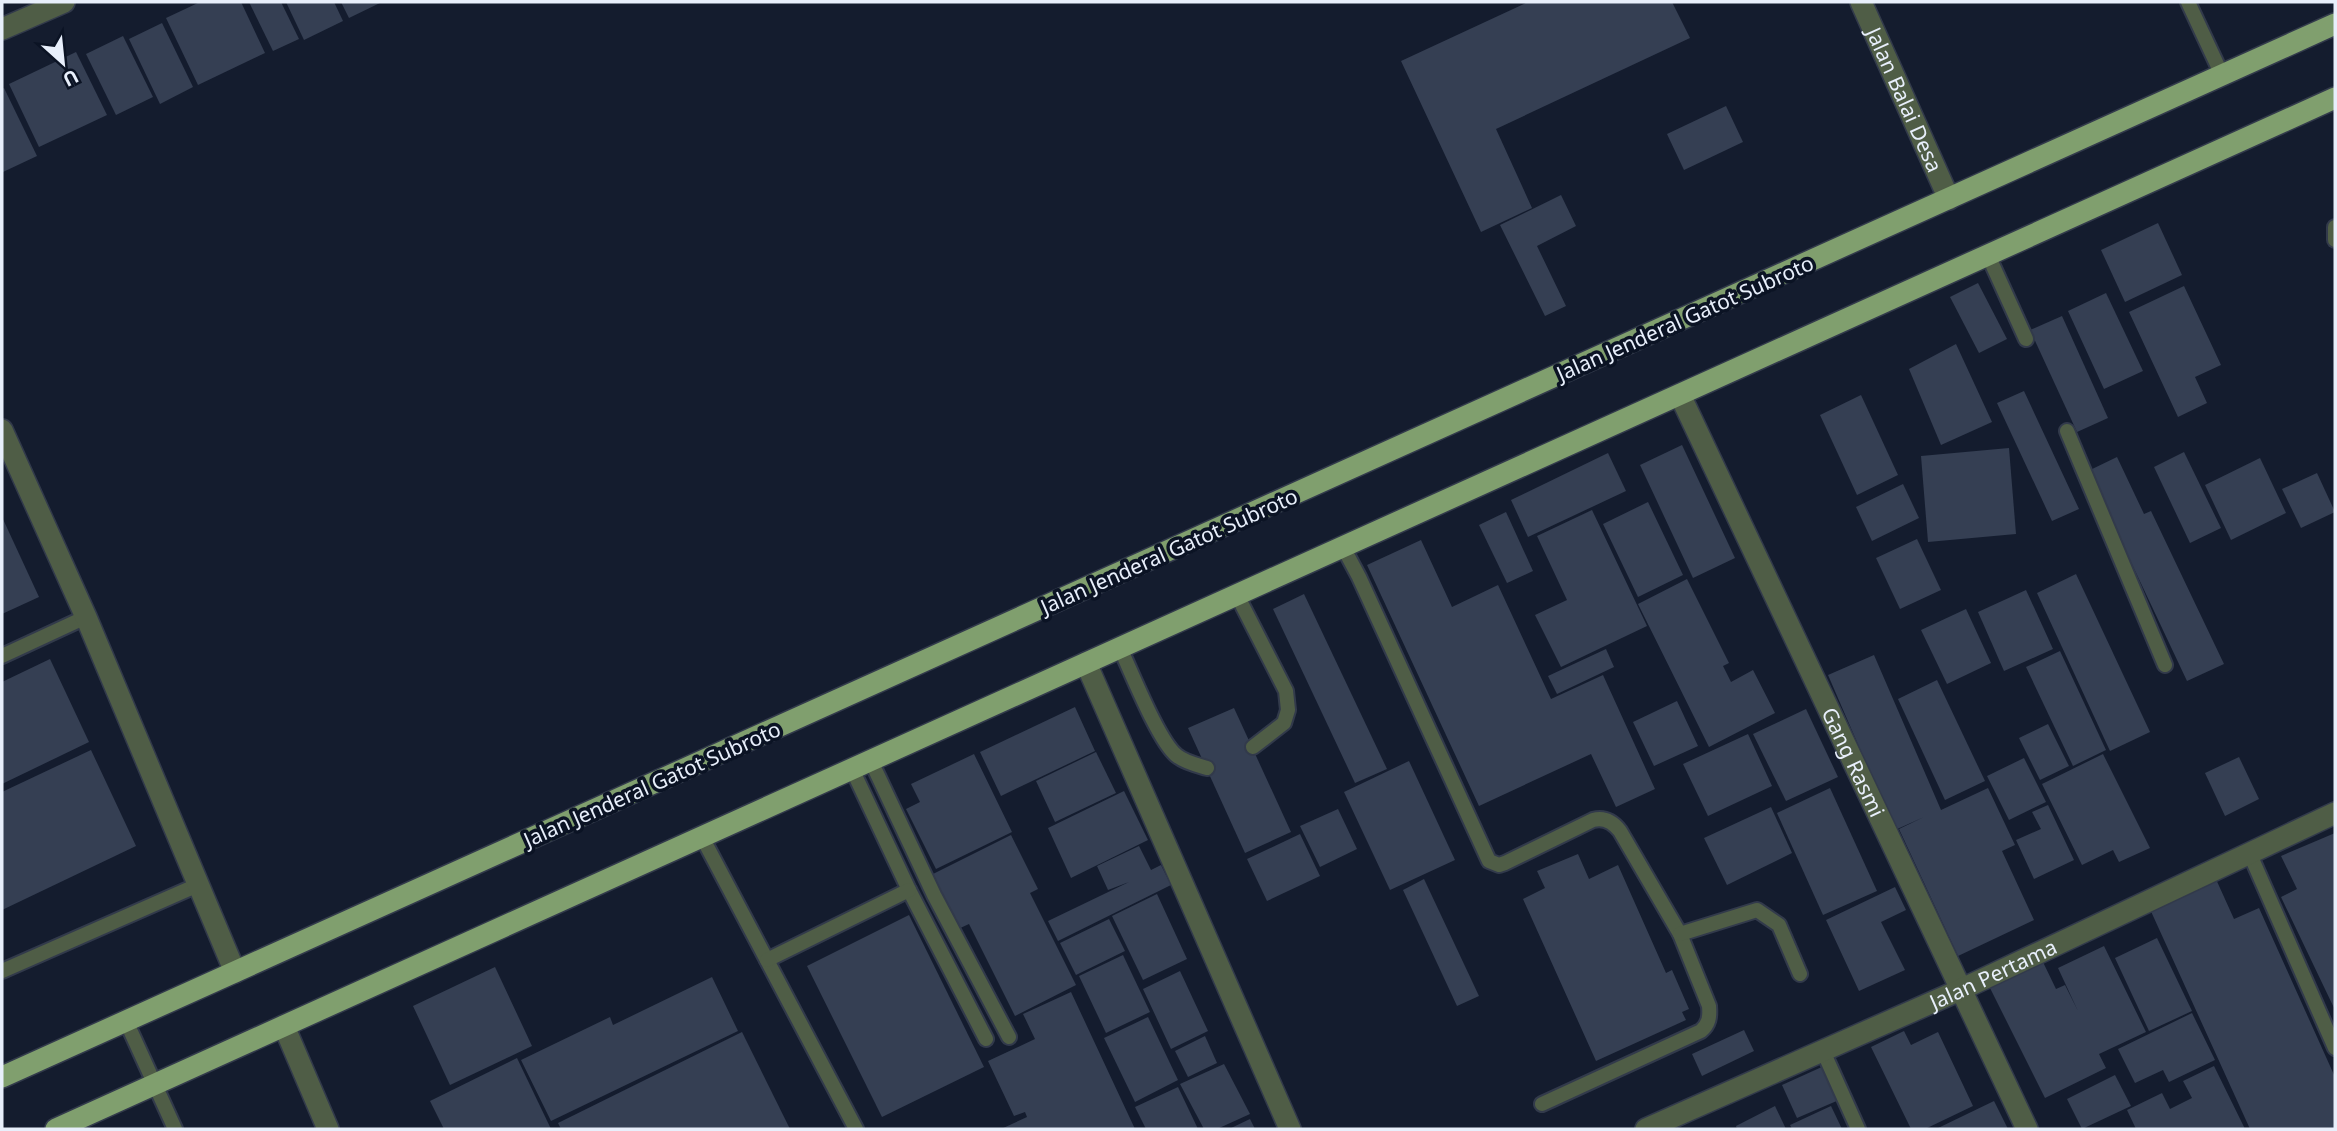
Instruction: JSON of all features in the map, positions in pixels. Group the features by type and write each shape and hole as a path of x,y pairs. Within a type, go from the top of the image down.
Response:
{"main road":[{"name":"Jalan Jenderal Gatot Subroto","path":"2,1077 2335,24"},
{"path":"64,1128 155,1084 2335,98"}],"street":[{"path":"2,30 64,2"},
{"name":"Jalan Balai Desa","path":"1860,2 1949,199"},
{"name":"Gang Rasmi","path":"1679,395 2028,1129"},
{"path":"2,430 86,617 235,972"},
{"path":"1086,663 1290,1129"},
{"name":"Jalan Pertama","path":"1646,1129 1960,990 2335,813"},
{"path":"284,1026 328,1129"}],"lane":[{"path":"2188,2 2222,75"},
{"path":"2335,227 2335,240"},
{"path":"1988,255 2026,339"},
{"path":"2067,431 2165,665"},
{"path":"1343,547 1489,861 1499,865 1506,863 1593,820 1600,818 1610,821 1620,831 1680,934 1709,1006 1707,1026 1701,1031 1542,1104"},
{"path":"1237,595 1286,691 1288,710 1284,723 1253,747"},
{"path":"2,656 86,617"},
{"path":"1120,648 1160,733 1172,751 1179,758 1207,768"},
{"path":"862,765 909,890 986,1039"},
{"path":"862,765 1009,1037"},
{"path":"702,837 856,1129"},
{"path":"2249,852 2335,1048"},
{"path":"2,971 200,884"},
{"path":"767,960 909,890"},
{"path":"1680,934 1757,910 1779,925 1800,974"},
{"path":"126,1021 175,1129"},
{"path":"1823,1051 1858,1129"}],"building":[{"path":"200,2 241,2 265,53 198,85 166,18"},
{"path":"249,2 281,2 299,39 273,51"},
{"path":"286,2 334,2 343,21 304,40"},
{"path":"341,2 382,2 349,18"},
{"path":"1528,2 1672,2 1690,38 1496,129 1532,208 1481,232 1401,61"},
{"path":"162,23 193,87 160,104 129,39"},
{"path":"123,36 153,97 116,115 86,54"},
{"path":"76,52 107,115 39,147 9,84"},
{"path":"4,88 37,156 3,172 2,89"},
{"path":"1726,106 1743,142 1684,170 1667,134"},
{"path":"1561,195 1576,226 1537,246 1566,306 1545,316 1500,225"},
{"path":"2158,223 2182,275 2125,302 2101,250"},
{"path":"1978,283 2007,339 1979,353 1950,297"},
{"path":"2184,286 2221,365 2195,377 2207,403 2178,417 2129,312"},
{"path":"2106,293 2143,371 2104,389 2068,311"},
{"path":"2062,316 2108,418 2077,432 2030,330"},
{"path":"1956,344 1992,422 1941,445 1909,369"},
{"path":"2024,391 2079,509 2052,521 1997,403"},
{"path":"1861,395 1898,475 1857,495 1820,415"},
{"path":"1682,445 1735,558 1693,578 1640,465"},
{"path":"2009,448 2016,534 1928,542 1921,456"},
{"path":"2184,452 2221,528 2190,543 2154,467"},
{"path":"1608,453 1626,491 1528,537 1511,500"},
{"path":"2117,457 2144,514 2151,511 2224,664 2187,681 2088,471"},
{"path":"2260,458 2286,513 2231,540 2205,485"},
{"path":"2317,473 2335,512 2301,528 2282,489"},
{"path":"1903,484 1919,518 1872,541 1856,507"},
{"path":"1648,502 1683,575 1638,597 1603,524"},
{"path":"1592,510 1647,626 1561,667 1535,615 1567,600 1537,536"},
{"path":"1506,512 1533,571 1507,583 1479,525"},
{"path":"2,517 39,597 2,614"},
{"path":"1917,539 1941,590 1900,609 1876,558"},
{"path":"1421,540 1452,607 1498,585 1551,699 1603,675 1655,789 1616,807 1591,754 1479,806 1367,565"},
{"path":"2076,574 2150,732 2110,751 2037,593"},
{"path":"1687,579 1729,663 1723,666 1731,682 1753,670 1775,713 1709,747 1638,604"},
{"path":"2026,590 2053,649 2004,671 1978,612"},
{"path":"1304,594 1387,769 1355,783 1273,609"},
{"path":"1966,609 1991,663 1947,684 1921,630"},
{"path":"1606,649 1614,667 1557,694 1548,676"},
{"path":"2060,651 2106,750 2073,766 2026,667"},
{"path":"1874,655 1941,810 1988,788 2015,845 2002,851 2034,920 1958,956 1899,829 1924,817 1895,830 1828,675"},
{"path":"50,659 89,742 2,784 2,682"},
{"path":"1937,680 1985,781 1945,800 1898,699"},
{"path":"1677,701 1698,746 1654,766 1633,722"},
{"path":"1075,707 1095,751 1001,796 980,752"},
{"path":"1234,708 1291,832 1245,853 1188,728"},
{"path":"1806,709 1838,777 1786,801 1753,734"},
{"path":"2048,724 2069,766 2040,780 2019,738"},
{"path":"1748,734 1772,786 1708,816 1683,764"},
{"path":"91,750 136,846 2,910 2,792"},
{"path":"1096,752 1116,793 1055,822 1036,781"},
{"path":"974,754 1012,832 936,869 906,809 920,802 911,784"},
{"path":"2103,754 2150,848 2119,862 2113,850 2082,865 2042,784"},
{"path":"2239,757 2259,799 2225,816 2205,773"},
{"path":"2024,758 2046,802 2009,820 1987,776"},
{"path":"1409,761 1455,860 1390,890 1344,792"},
{"path":"1830,788 1877,891 1823,915 1777,813"},
{"path":"1124,791 1148,840 1071,878 1048,828"},
{"path":"2048,805 2074,860 2034,879 2016,840 2041,829 2032,812"},
{"path":"1771,807 1792,853 1727,885 1704,838"},
{"path":"1338,809 1357,849 1320,867 1300,826"},
{"path":"2335,833 2335,1010 2281,897 2297,889 2281,856"},
{"path":"1300,834 1320,876 1267,901 1247,859"},
{"path":"1011,835 1038,889 1030,893 1076,985 1015,1016 969,924 956,930 929,876"},
{"path":"1139,846 1151,870 1161,865 1171,885 1058,941 1048,921 1129,882 1108,890 1097,866"},
{"path":"1578,854 1589,879 1618,865 1666,973 1672,970 1689,1009 1682,1012 1686,1020 1596,1061 1523,899 1545,888 1537,871"},
{"path":"2215,877 2234,919 2259,908 2335,1077 2335,1129 2250,1129 2149,907"},
{"path":"1424,879 1479,996 1457,1006 1403,890"},
{"path":"1895,887 1906,910 1881,922 1905,970 1859,991 1826,920"},
{"path":"1157,894 1187,959 1143,980 1112,916"},
{"path":"909,915 984,1067 882,1117 807,966"},
{"path":"1109,919 1125,951 1076,975 1060,943"},
{"path":"2157,938 2192,1011 2149,1031 2115,958"},
{"path":"2104,946 2146,1032 2099,1054 2106,1068 2045,1098 1989,986 2042,960 2056,989 2065,985 2078,1011 2058,968"},
{"path":"1123,955 1150,1012 1106,1033 1079,976"},
{"path":"495,967 532,1046 450,1085 413,1006"},
{"path":"1180,971 1208,1031 1171,1049 1143,989"},
{"path":"712,977 738,1031 551,1121 521,1060 610,1017 613,1025"},
{"path":"1071,992 1135,1129 1001,1129 1027,1117 1025,1112 1014,1116 988,1061 1035,1039 1023,1014"},
{"path":"2192,1013 2215,1060 2169,1082 2163,1070 2135,1083 2118,1049"},
{"path":"1148,1017 1178,1080 1135,1102 1104,1038"},
{"path":"1744,1030 1754,1051 1702,1076 1692,1054"},
{"path":"1904,1031 1911,1045 1938,1032 1973,1106 1925,1129 1911,1129 1871,1047"},
{"path":"742,1032 790,1129 561,1129 558,1123"},
{"path":"1205,1036 1217,1063 1188,1077 1175,1051"},
{"path":"517,1058 551,1129 444,1129 430,1101"},
{"path":"1224,1064 1250,1114 1217,1129 1204,1129 1180,1084"},
{"path":"1824,1066 1839,1100 1797,1118 1782,1085"},
{"path":"2214,1066 2245,1129 2136,1129 2127,1110 2162,1093 2170,1109 2192,1098 2183,1081"},
{"path":"2115,1075 2131,1106 2082,1129 2067,1099"},
{"path":"1178,1087 1198,1129 1146,1129 1135,1107"},
{"path":"1994,1101 2008,1129 1936,1129"},
{"path":"1775,1106 1786,1129 1737,1129 1736,1126"},
{"path":"1831,1106 1842,1129 1792,1129 1790,1125"},
{"path":"1250,1119 1255,1129 1229,1129"}]}
